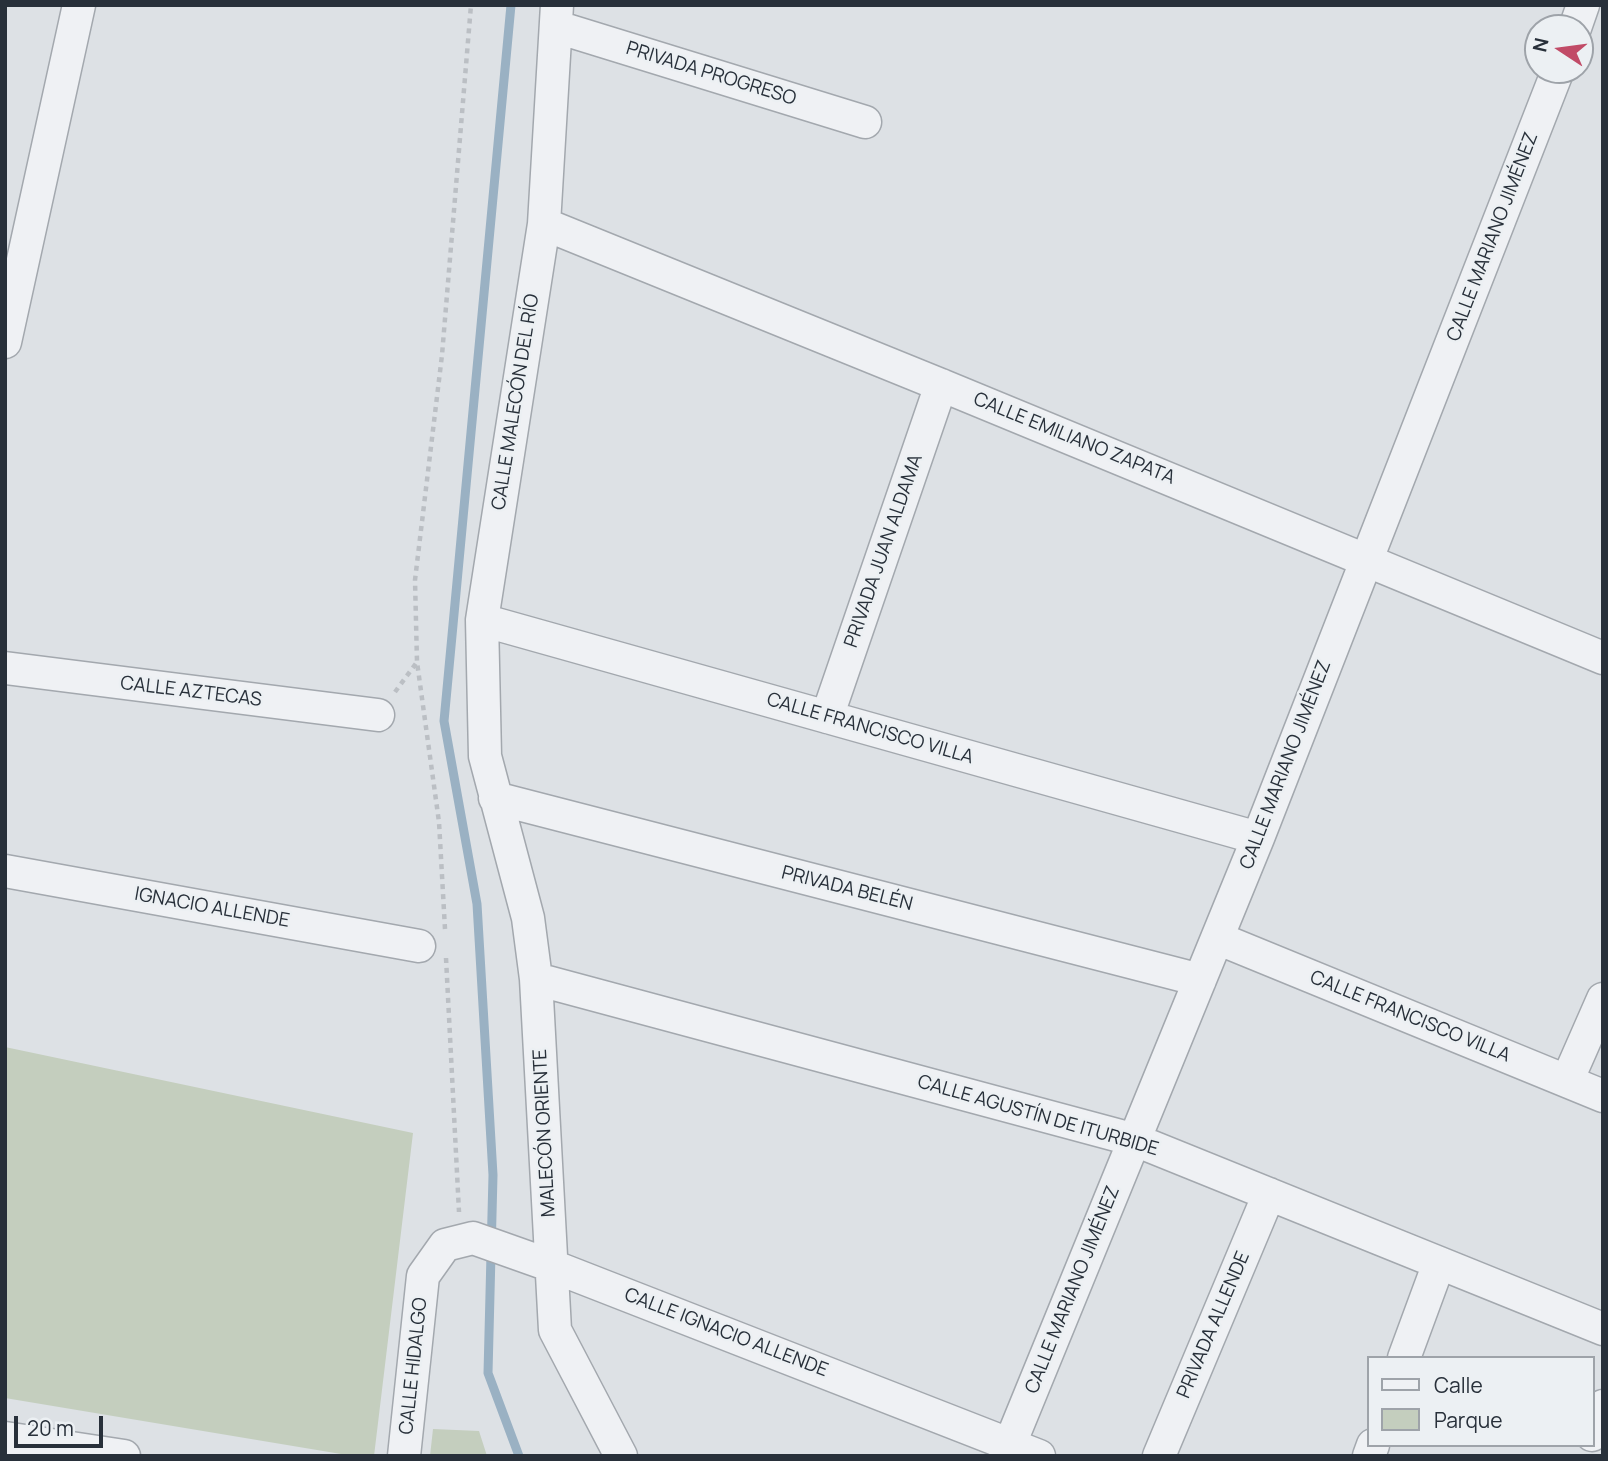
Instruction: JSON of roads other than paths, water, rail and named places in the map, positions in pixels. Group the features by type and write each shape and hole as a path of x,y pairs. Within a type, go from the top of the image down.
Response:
{"street":[{"path":"5,342 79,5"},
{"name":"PRIVADA PROGRESO","path":"557,16 865,122"},
{"name":"CALLE MALECÓN DEL RÍO","path":"495,798 485,756 482,620 544,224 557,16"},
{"name":"CALLE MARIANO JIMÉNEZ","path":"1007,1450 1258,838 1553,84"},
{"name":"CALLE EMILIANO ZAPATA","path":"544,224 1367,559 1603,658"},
{"name":"PRIVADA JUAN ALDAMA","path":"827,717 941,385"},
{"name":"CALLE FRANCISCO VILLA","path":"482,620 1258,838"},
{"name":"CALLE AZTECAS","path":"5,668 378,715"},
{"name":"MALECÓN ORIENTE","path":"495,798 528,918 536,979 555,1330 621,1456"},
{"name":"PRIVADA BELÉN","path":"495,798 1200,981"},
{"name":"IGNACIO ALLENDE","path":"5,871 437,945"},
{"name":"CALLE FRANCISCO VILLA","path":"1217,938 1603,1096"},
{"name":"CALLE AGUSTÍN DE ITURBIDE","path":"536,979 1135,1140 1603,1329"},
{"path":"1567,1082 1603,999"},
{"name":"PRIVADA ALLENDE","path":"1159,1456 1269,1194"},
{"name":"CALLE IGNACIO ALLENDE","path":"423,1276 445,1245 467,1239 512,1251 1007,1450 1039,1456"},
{"path":"1405,1356 1439,1263"},
{"name":"CALLE HIDALGO","path":"404,1456 423,1276"},
{"path":"1594,1430 1603,1406"},
{"path":"5,1438 124,1456"}],"waterway":[{"path":"511,5 444,721 477,904 493,1175 488,1373 519,1456"}]}
